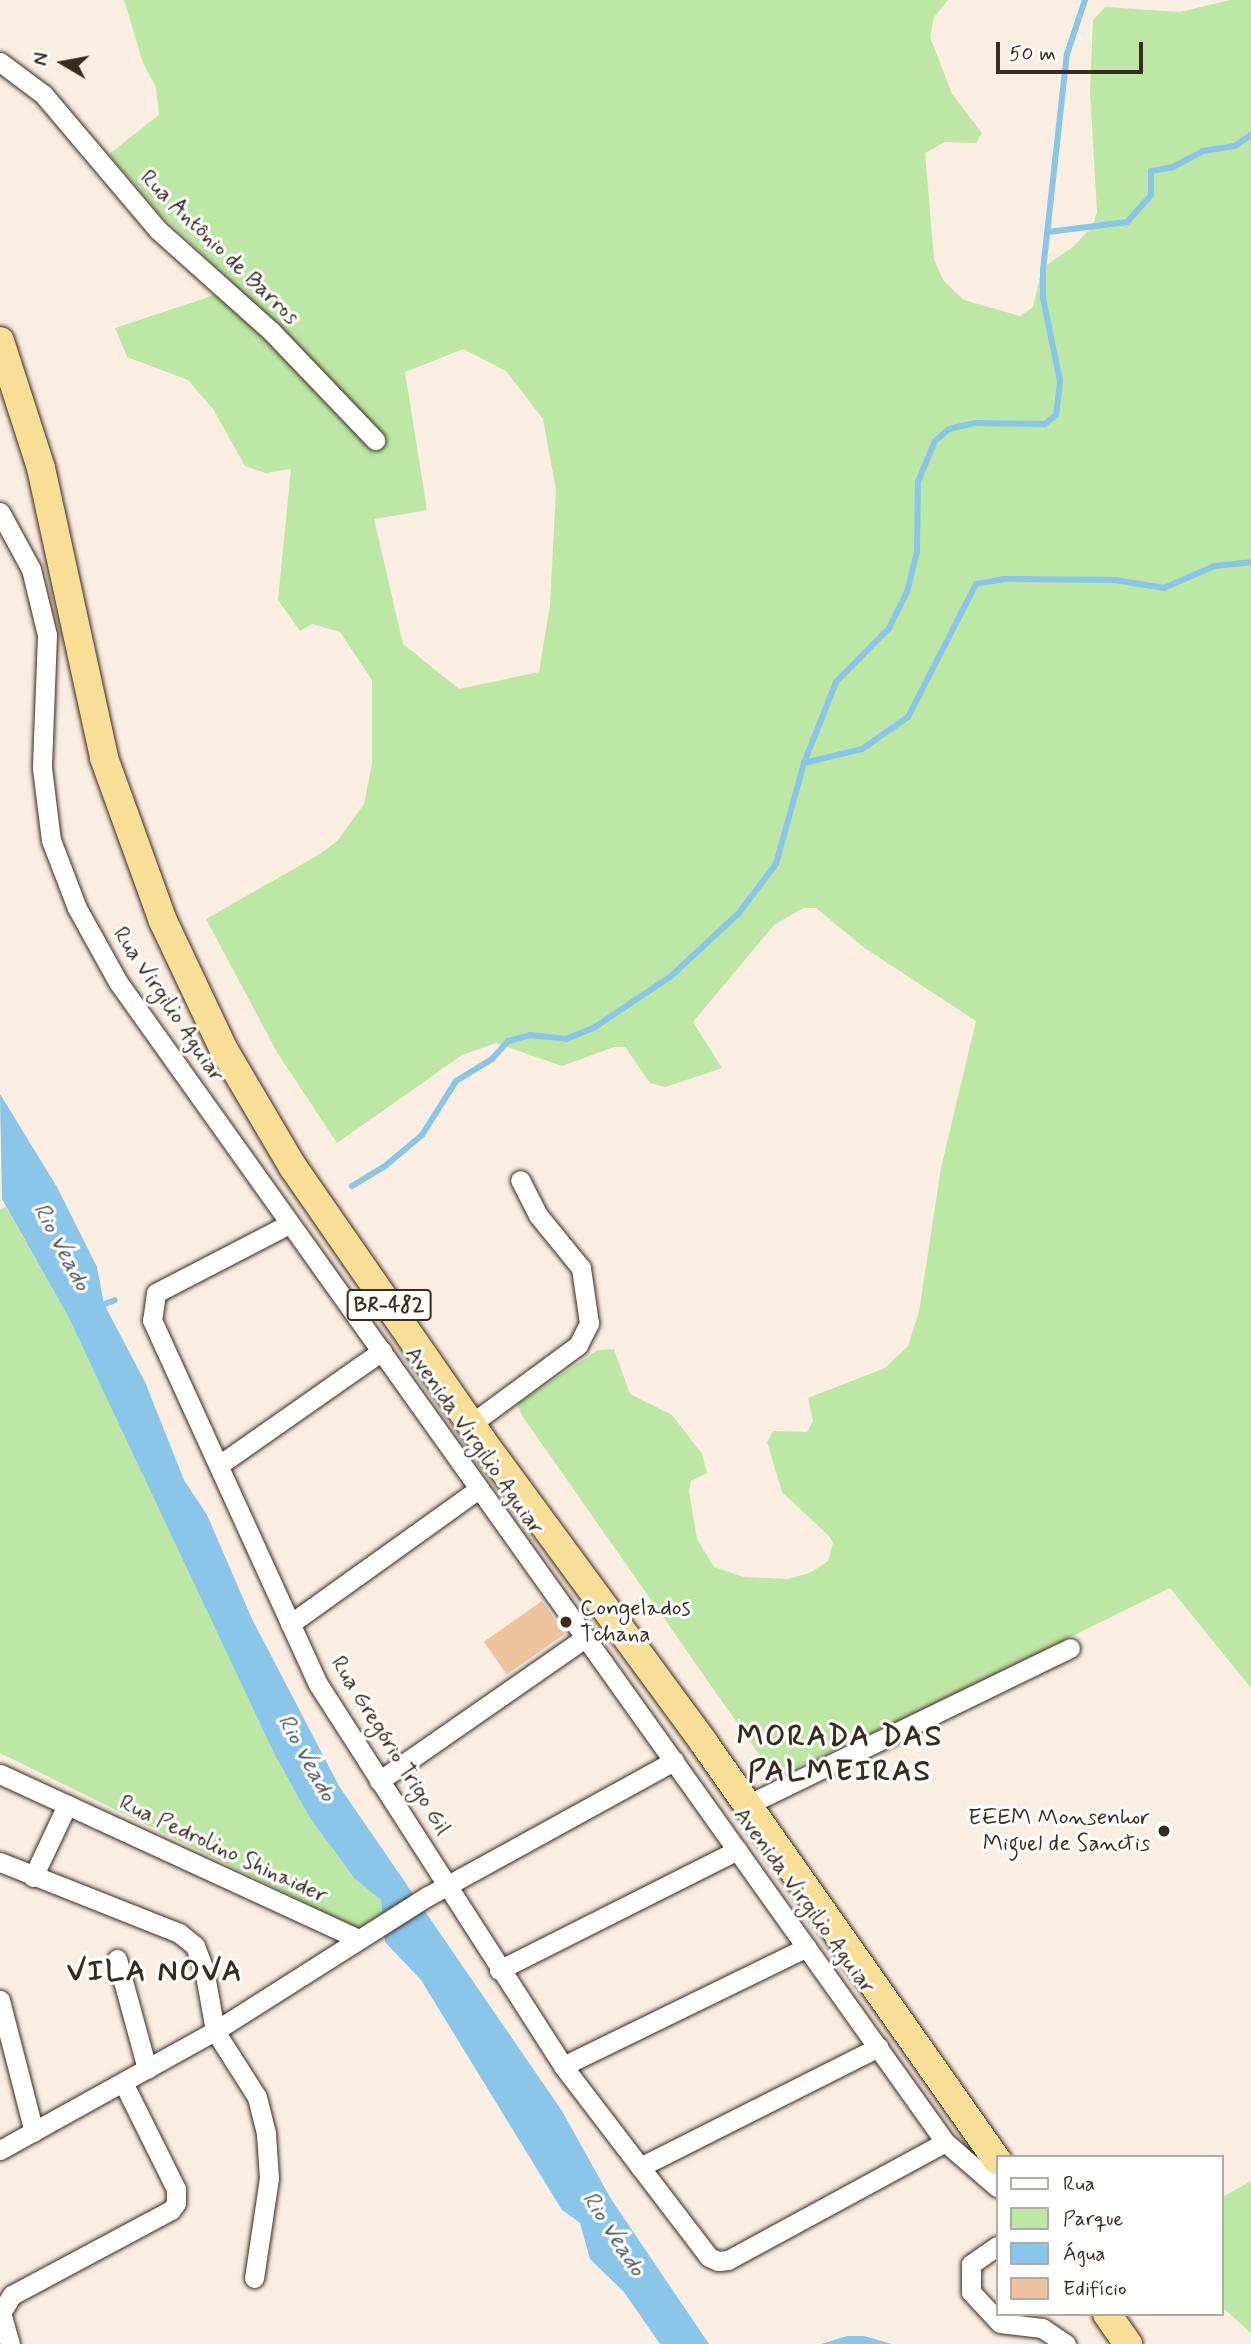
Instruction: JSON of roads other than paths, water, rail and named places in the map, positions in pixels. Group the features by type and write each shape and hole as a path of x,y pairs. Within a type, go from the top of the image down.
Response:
{"highway":[{"name":"BR-482","path":"0,341 41,468 104,758 188,981 293,1167 471,1424 747,1805 996,2159"},
{"path":"1108,2316 1128,2344"}],"street":[{"name":"Rua Antônio de Barros","path":"0,62 43,94 158,230 271,331 375,440"},
{"name":"Rua Virgilio Aguiar","path":"0,512 31,569 47,635 43,802 63,876 130,1000 289,1224"},
{"path":"471,1424 578,1345 589,1323 581,1268 538,1215 520,1180"},
{"name":"Rua Gregório Trigo Gil","path":"289,1224 156,1293 152,1320 318,1684 563,2066 709,2257 728,2260 945,2141"},
{"name":"Avenida Virgilio Aguiar","path":"289,1224 945,2141 996,2186"},
{"path":"219,1465 382,1351"},
{"path":"290,1624 477,1490"},
{"path":"379,1781 585,1639"},
{"path":"747,1805 1070,1648"},
{"path":"0,2150 215,2031 428,1896 674,1761"},
{"name":"Rua Pedrolino Shinaider","path":"0,1774 360,1939"},
{"path":"33,1877 66,1805"},
{"path":"499,1970 738,1850"},
{"path":"0,1862 157,1924 188,1939 201,1956 215,2031 257,2097 266,2134 269,2178 254,2278"},
{"path":"563,2066 807,1947"},
{"path":"117,1959 147,2069"},
{"path":"0,2000 3,2028 34,2132"},
{"path":"640,2167 879,2047"},
{"path":"10,2344 1,2313 12,2295 171,2210 176,2203 176,2189 123,2082"},
{"path":"996,2247 971,2264 971,2292 1000,2323 1042,2328 1066,2344"}],"water":[{"name":"Rio Veado","path":"0,1094 57,1187 97,1267 104,1304 145,1382 184,1480 207,1515 252,1619 339,1786 562,2111 611,2199 709,2344 660,2344 624,2292 590,2259 580,2223 562,2210 421,1980 385,1942 381,1900 355,1879 310,1818 274,1753 69,1318 2,1199"},
{"path":"847,2336 864,2336 892,2344 821,2344"}],"waterway":[{"path":"352,1186 384,1167 422,1135 456,1081 492,1059 508,1041 530,1035 566,1039 595,1027 670,977 738,914 776,864 804,763 836,682 889,628 907,592 917,552 918,482 935,441 949,429 975,423 1045,424 1056,415 1060,381 1043,298 1043,270 1067,54 1085,0"},
{"path":"1048,232 1127,222 1151,195 1151,171 1173,167 1203,151 1235,146 1251,135"},
{"path":"804,763 862,749 908,717 976,584 1005,579 1115,580 1164,588 1214,566 1251,562"},
{"path":"97,1307 115,1300"}],"place":[{"name":"Congelados Tchana","path":"566,1622"},
{"name":"EEEM Monsenhor Miguel de Sanctis","path":"1164,1831"}],"district":[{"name":"MORADA DAS PALMEIRAS","path":"840,1754"},
{"name":"VILA NOVA","path":"155,1972"}]}
